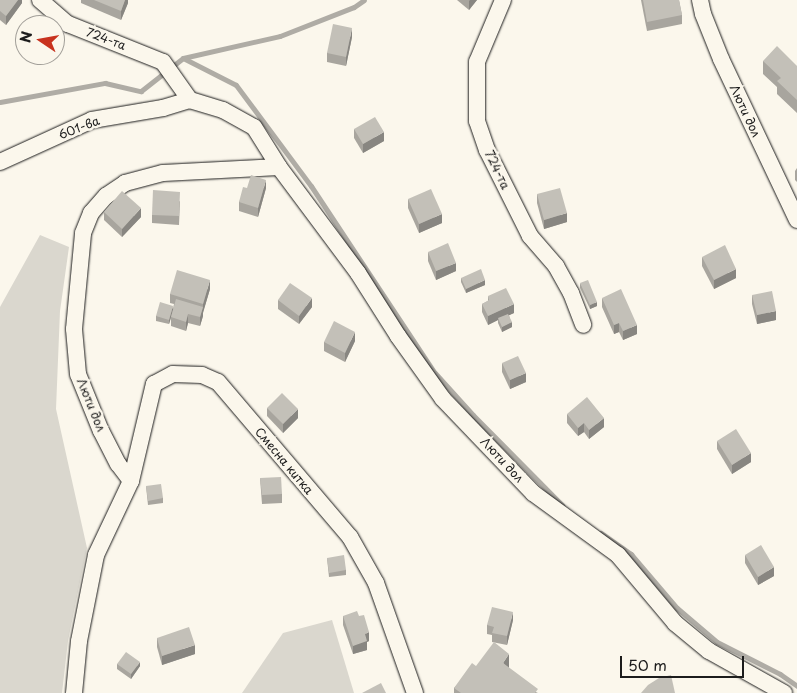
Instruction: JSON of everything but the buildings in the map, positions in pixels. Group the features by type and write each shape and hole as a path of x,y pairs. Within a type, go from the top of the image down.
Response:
{"street":[{"name":"724-та","path":"40,0 68,24 163,62 190,100"},
{"name":"724-та","path":"502,0 477,62 477,121 487,150 530,236 556,266 571,293 583,325"},
{"name":"Люти дол","path":"700,0 703,14 721,59 797,220"},
{"name":"Люти дол","path":"190,100 223,110 254,127 279,166 358,273 398,336 443,399 533,493 618,555 675,622 709,651 784,693"},
{"name":"601-ва","path":"0,162 92,120 163,108 190,100"},
{"name":"Люти дол","path":"131,481 118,464 101,431 78,374 74,329 83,233 91,213 106,196 125,183 163,173 279,166"},
{"name":"Смесна китка","path":"131,481 154,384 173,374 202,374 218,382 350,537 376,583 414,693"},
{"path":"74,693 79,641 96,555 131,481"}],"shaded area":[{"path":"40,235 69,247 60,311 56,409 87,548 68,641 62,693 0,693 0,307"},
{"path":"332,620 354,693 242,693 283,633"}],"waterway":[{"path":"183,58 280,36 354,7 364,0"},
{"path":"0,102 105,83 141,91 183,58 236,85 311,186 435,373 473,415 562,505"},
{"path":"601,533 631,554 677,608 717,642 780,674 797,686"}]}
